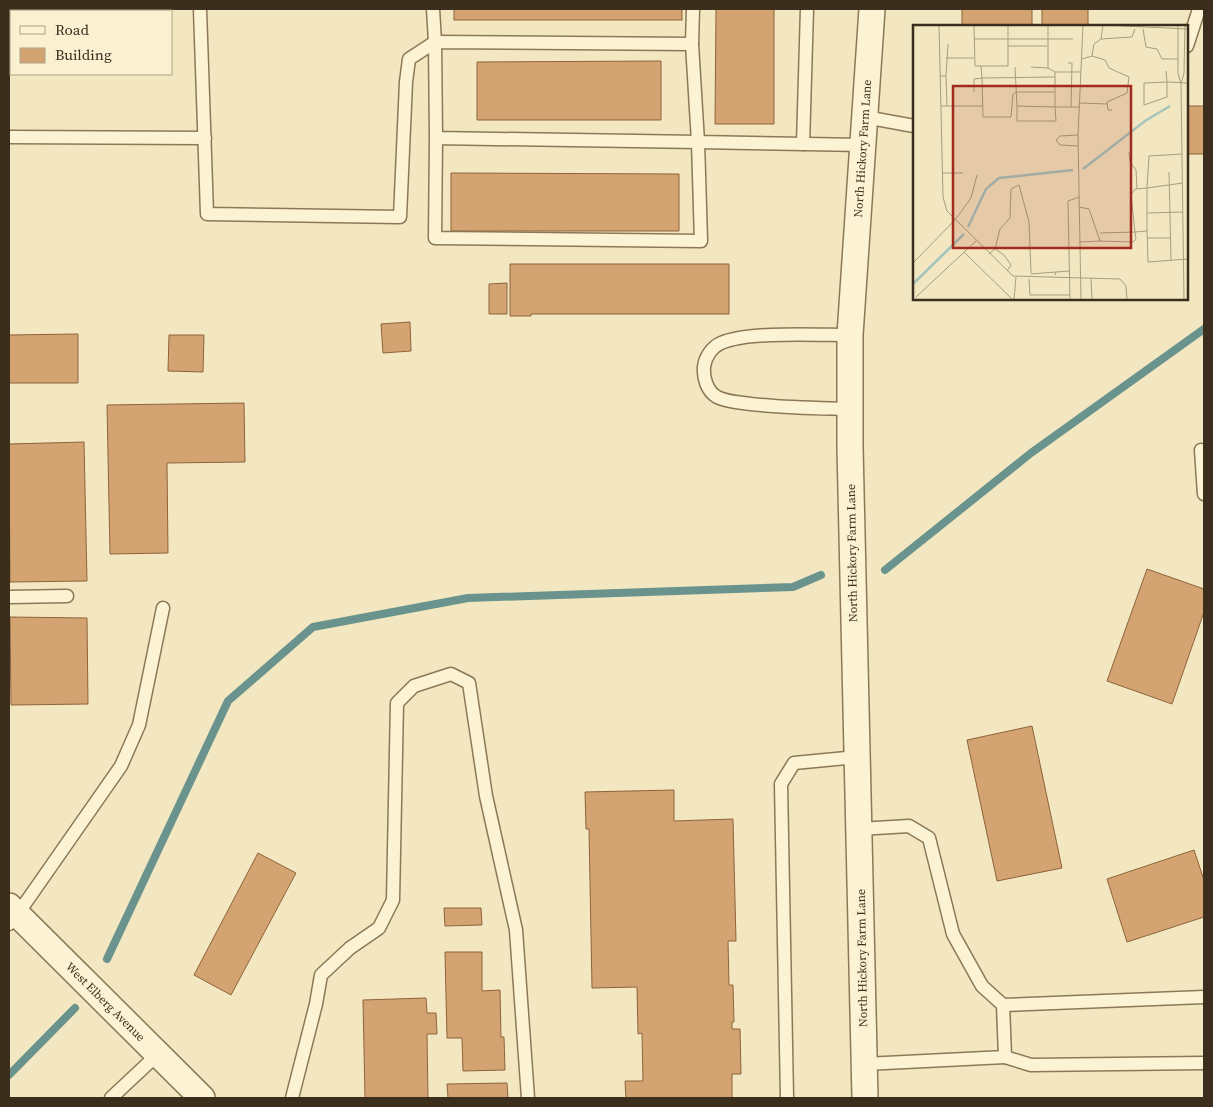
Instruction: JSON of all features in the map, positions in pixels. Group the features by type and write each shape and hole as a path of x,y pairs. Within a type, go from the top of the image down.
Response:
{"street":[{"name":"North Hickory Farm Lane","path":"865,1098 850,335 872,9"},
{"name":"West Elberg Avenue","path":"12,915 202,1098"}],"lane":[{"path":"200,9 207,214 400,217 406,82 409,59 435,42 692,44"},
{"path":"433,9 436,138 435,238 701,241 698,142 692,44 693,9"},
{"path":"803,144 807,9"},
{"path":"1188,43 1199,9"},
{"path":"866,117 913,126"},
{"path":"9,137 205,138"},
{"path":"436,138 863,145"},
{"path":"850,335 761,336 732,339 712,349 705,361 704,371 705,381 716,396 732,401 767,407 850,409"},
{"path":"1201,450 1204,494"},
{"path":"9,597 67,596"},
{"path":"12,915 121,766 138,725 163,608"},
{"path":"292,1098 316,1004 321,975 350,948 379,928 393,900 396,703 414,686 451,674 469,683 486,796 516,930 528,1098"},
{"path":"787,1098 781,784 794,763 857,756"},
{"path":"859,828 908,826 929,838 953,934 982,986 1003,1005 1204,997"},
{"path":"1003,1005 1005,1057"},
{"path":"111,1098 158,1054"},
{"path":"865,1064 1005,1057 1031,1065 1204,1063"}],"building":[{"path":"9,9 111,9 10,10 9,52"},
{"path":"454,9 682,9 682,20 454,20"},
{"path":"716,9 774,9 774,124 715,124"},
{"path":"962,9 1032,9 1032,25 962,25"},
{"path":"1042,9 1088,9 1088,25 1042,25"},
{"path":"661,61 661,120 477,120 477,62"},
{"path":"1188,106 1204,106 1204,154 1188,154"},
{"path":"451,173 679,174 679,231 451,231"},
{"path":"510,264 729,264 729,314 531,314 531,316 510,316"},
{"path":"507,283 507,314 489,314 489,284"},
{"path":"410,322 411,351 383,353 381,324"},
{"path":"78,334 78,383 9,383 9,335"},
{"path":"169,335 204,335 203,372 168,371"},
{"path":"244,403 245,462 167,463 168,553 110,554 107,405"},
{"path":"84,442 87,581 10,582 9,444"},
{"path":"1147,569 1204,589 1204,612 1172,704 1107,681"},
{"path":"10,617 87,618 88,704 11,705"},
{"path":"1032,726 1062,868 997,881 967,740"},
{"path":"674,790 674,821 733,819 736,941 728,941 729,985 733,985 734,1022 732,1022 732,1029 740,1029 741,1074 732,1074 732,1098 626,1098 625,1081 643,1081 642,1033 638,1034 637,987 592,988 589,829 586,829 585,792"},
{"path":"1194,850 1204,880 1204,917 1127,942 1107,879"},
{"path":"258,853 296,873 231,995 194,975"},
{"path":"444,908 481,908 482,925 445,926"},
{"path":"445,952 482,952 482,991 500,990 501,1037 504,1037 505,1070 463,1071 462,1038 447,1038"},
{"path":"426,998 427,1013 436,1013 437,1034 427,1034 428,1098 365,1098 363,1000"},
{"path":"507,1083 508,1098 448,1098 447,1084"}],"waterway":[{"path":"885,570 1031,453 1204,329"},
{"path":"107,959 228,701 313,627 468,598 793,587 821,575"},
{"path":"9,1075 75,1008"}]}
